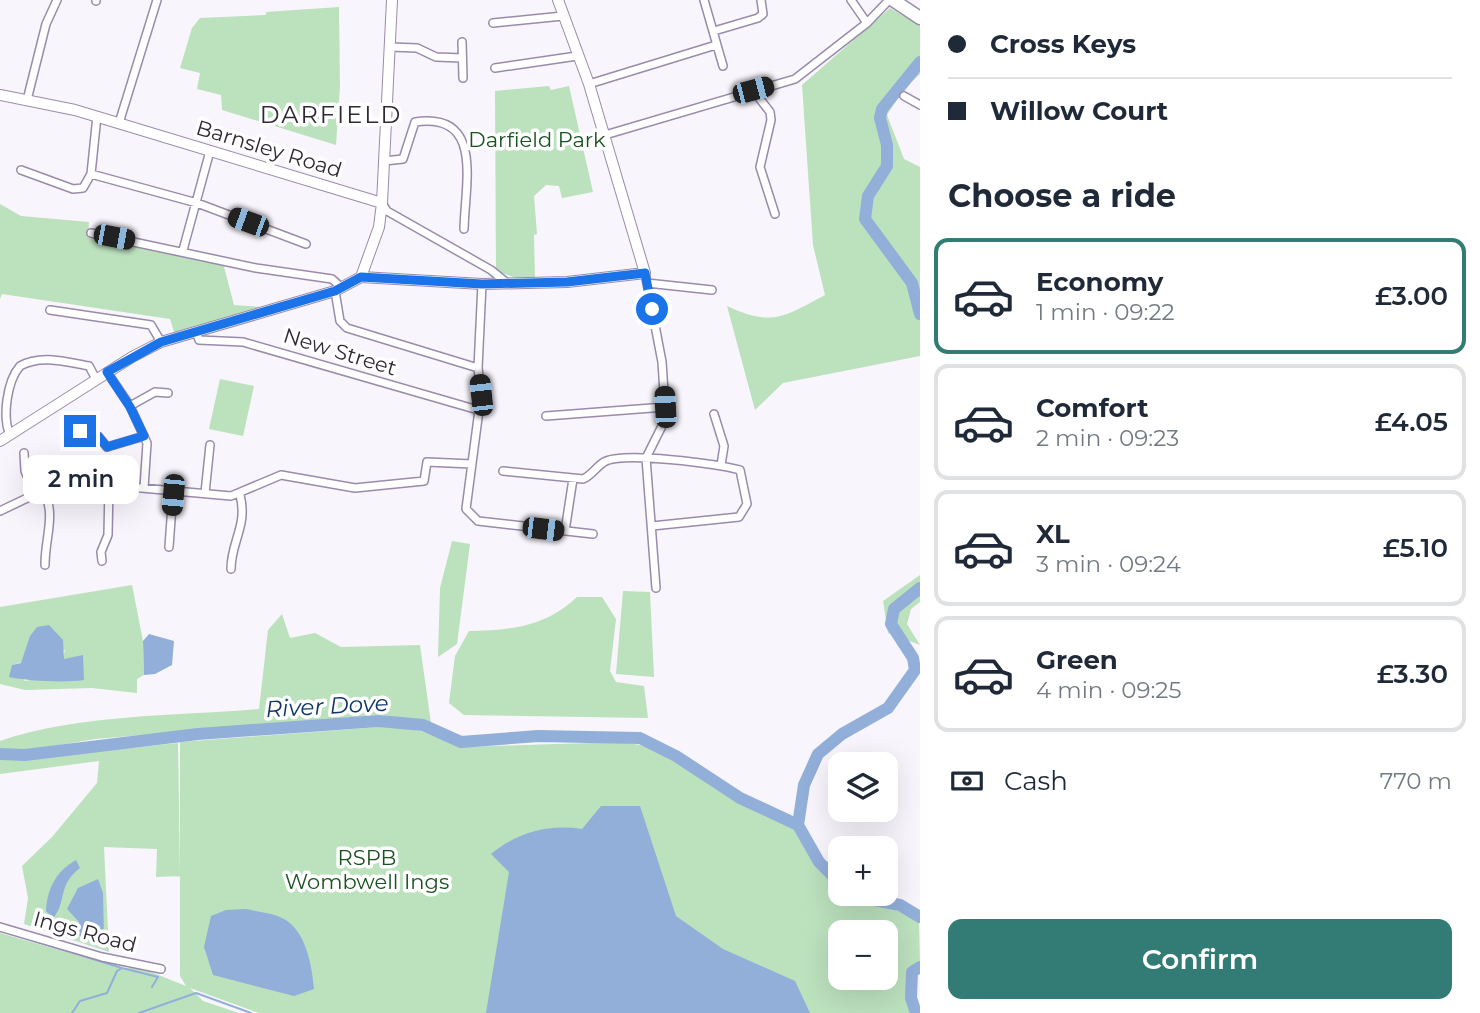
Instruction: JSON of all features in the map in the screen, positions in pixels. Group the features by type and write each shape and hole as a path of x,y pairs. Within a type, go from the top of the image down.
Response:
{"highway":[{"path":"891,0 920,18"}],"street":[{"path":"27,100 46,24 57,0"},
{"path":"119,123 157,0"},
{"path":"361,277 379,227 382,203 393,0"},
{"path":"558,0 605,135 646,278 662,362 664,422 646,458 656,588"},
{"path":"704,0 723,66"},
{"path":"714,31 758,18 763,14 761,0"},
{"path":"851,0 867,23"},
{"path":"605,135 795,79 867,23 891,0"},
{"path":"493,23 563,16"},
{"path":"462,42 463,78"},
{"path":"589,84 716,45"},
{"path":"390,47 417,48 436,57 463,58"},
{"path":"495,68 576,56"},
{"path":"753,90 770,112 771,120 760,167 775,214"},
{"name":"Barnsley Road","path":"0,95 97,116 382,203 387,211 491,270 507,283"},
{"path":"904,96 920,104"},
{"path":"21,170 73,188 83,188 90,174 97,116"},
{"path":"384,161 403,159 415,122 438,121 456,129 466,150 464,229"},
{"path":"183,250 210,151"},
{"path":"90,174 197,203 306,244"},
{"path":"91,233 183,250 256,268 332,279 338,289 340,321 347,328 478,368"},
{"path":"0,441 107,372 161,342 338,289 361,277 482,284 646,278 712,289"},
{"path":"482,284 478,368 481,395 466,509 478,521 593,534"},
{"path":"50,310 150,325 161,342"},
{"name":"New Street","path":"196,332 199,340 243,342 478,410"},
{"path":"10,435 6,425 9,392 17,369 25,363 40,359 89,366 96,379"},
{"path":"107,372 130,407 144,436 144,488"},
{"path":"130,407 155,392 168,393"},
{"path":"546,416 665,407"},
{"path":"713,415 724,446 721,465"},
{"path":"80,431 98,436 107,447 144,436"},
{"path":"205,494 210,445"},
{"path":"34,463 24,458 25,471 35,494"},
{"path":"503,471 573,479 592,475 605,461 646,458 721,465 740,470 747,504 739,517 652,526"},
{"path":"0,511 62,481 173,492 240,495 270,477 281,475 372,489 387,483 424,481 427,462 472,464"},
{"path":"210,463 219,464"},
{"path":"565,531 573,479"},
{"path":"102,561 101,552 108,535 109,485"},
{"path":"44,490 52,509 45,543 45,565"},
{"path":"169,547 173,492"},
{"path":"231,569 231,556 242,528 244,510 240,495"},
{"name":"Ings Road","path":"0,927 102,957 161,970"}],"green space":[{"path":"339,7 340,87 336,145 222,110 221,95 197,89 200,73 180,68 192,28 200,18 266,15 266,12"},
{"path":"890,8 920,26 920,74 903,90 887,115 904,159 920,167 920,356 783,383 755,410 727,306 756,316 778,317 825,295 813,245 802,85"},
{"name":"Darfield Park","path":"549,86 551,90 569,86 593,192 562,198 559,186 546,185 534,196 537,234 534,235 535,280 516,278 496,271 495,91"},
{"path":"0,204 21,216 89,222 88,238 223,263 234,305 263,307 175,335 170,319 2,294 0,299"},
{"path":"220,379 254,386 243,436 209,429"},
{"path":"452,541 470,544 457,644 438,657 440,588"},
{"path":"920,575 920,602 911,609 907,624 920,645 888,633 883,601"},
{"path":"132,585 143,641 144,675 137,679 137,693 92,688 25,690 0,684 0,607","holes":["65,650 57,681 40,678 25,681 12,665"]},
{"path":"623,591 650,592 654,677 616,674"},
{"path":"577,597 602,597 616,619 610,671 616,682 644,686 648,718 464,715 449,703 455,656 469,631 514,628 540,621"},
{"path":"282,614 290,638 315,633 341,647 420,645 431,723 382,715 95,739 26,751 0,748 0,741 30,732 94,721 259,709 268,630"},
{"name":"RSPB Wombwell Ings","path":"392,726 421,731 461,747 622,742 646,746 667,755 735,798 794,828 818,866 828,876 828,906 885,906 919,921 920,963 909,970 907,998 912,1013 259,1013 190,988 203,1001 239,1013 0,1013 0,933 122,968 141,968 186,986 180,976 180,742"},
{"path":"178,743 180,876 156,877 157,849 104,847 109,952 24,924 28,898 22,866 52,837 97,783 99,761 0,774 0,758 27,759"}],"water":[{"path":"49,625 63,640 64,659 83,655 84,680 46,681 9,677 12,665 21,663 30,636 37,627"},
{"path":"149,634 174,641 172,665 155,674 144,675 143,641"},
{"path":"601,806 640,806 676,916 723,949 795,981 810,1013 486,1013 509,872 491,854 512,840 534,831 582,829"},
{"path":"76,860 80,868 68,881 53,918 46,911 48,895 58,875"},
{"path":"98,879 103,893 104,937 92,940 77,935 79,922 67,909 78,888"},
{"path":"246,909 276,915 298,932 312,970 314,989 294,996 213,975 204,947 211,916 226,910"}],"waterway":[{"path":"920,62 882,109 880,118 887,145 887,166 868,196 865,219 912,283 920,314"},
{"path":"828,871 819,862 798,825 804,785 818,754 842,734 888,708 915,670 913,658 891,624 894,609 920,588"},
{"name":"River Dove","path":"0,754 25,755 198,734 379,721 423,725 461,742 538,736 640,738 676,756 740,798 798,825"},
{"path":"898,905 920,917"},
{"path":"31,940 122,968"},
{"path":"916,1013 911,998 912,972 920,967"},
{"path":"72,1013 80,1001 107,993 117,971 122,968 158,977 152,987"},
{"path":"139,1013 196,993 251,1013"}],"district":[{"name":"DARFIELD","path":"331,115"}],"route":[{"path":"80,431 93,433 102,439 107,447 144,436 130,407 107,372 132,356 161,342 335,291 361,277 482,284 567,282 645,273 652,309"}]}
